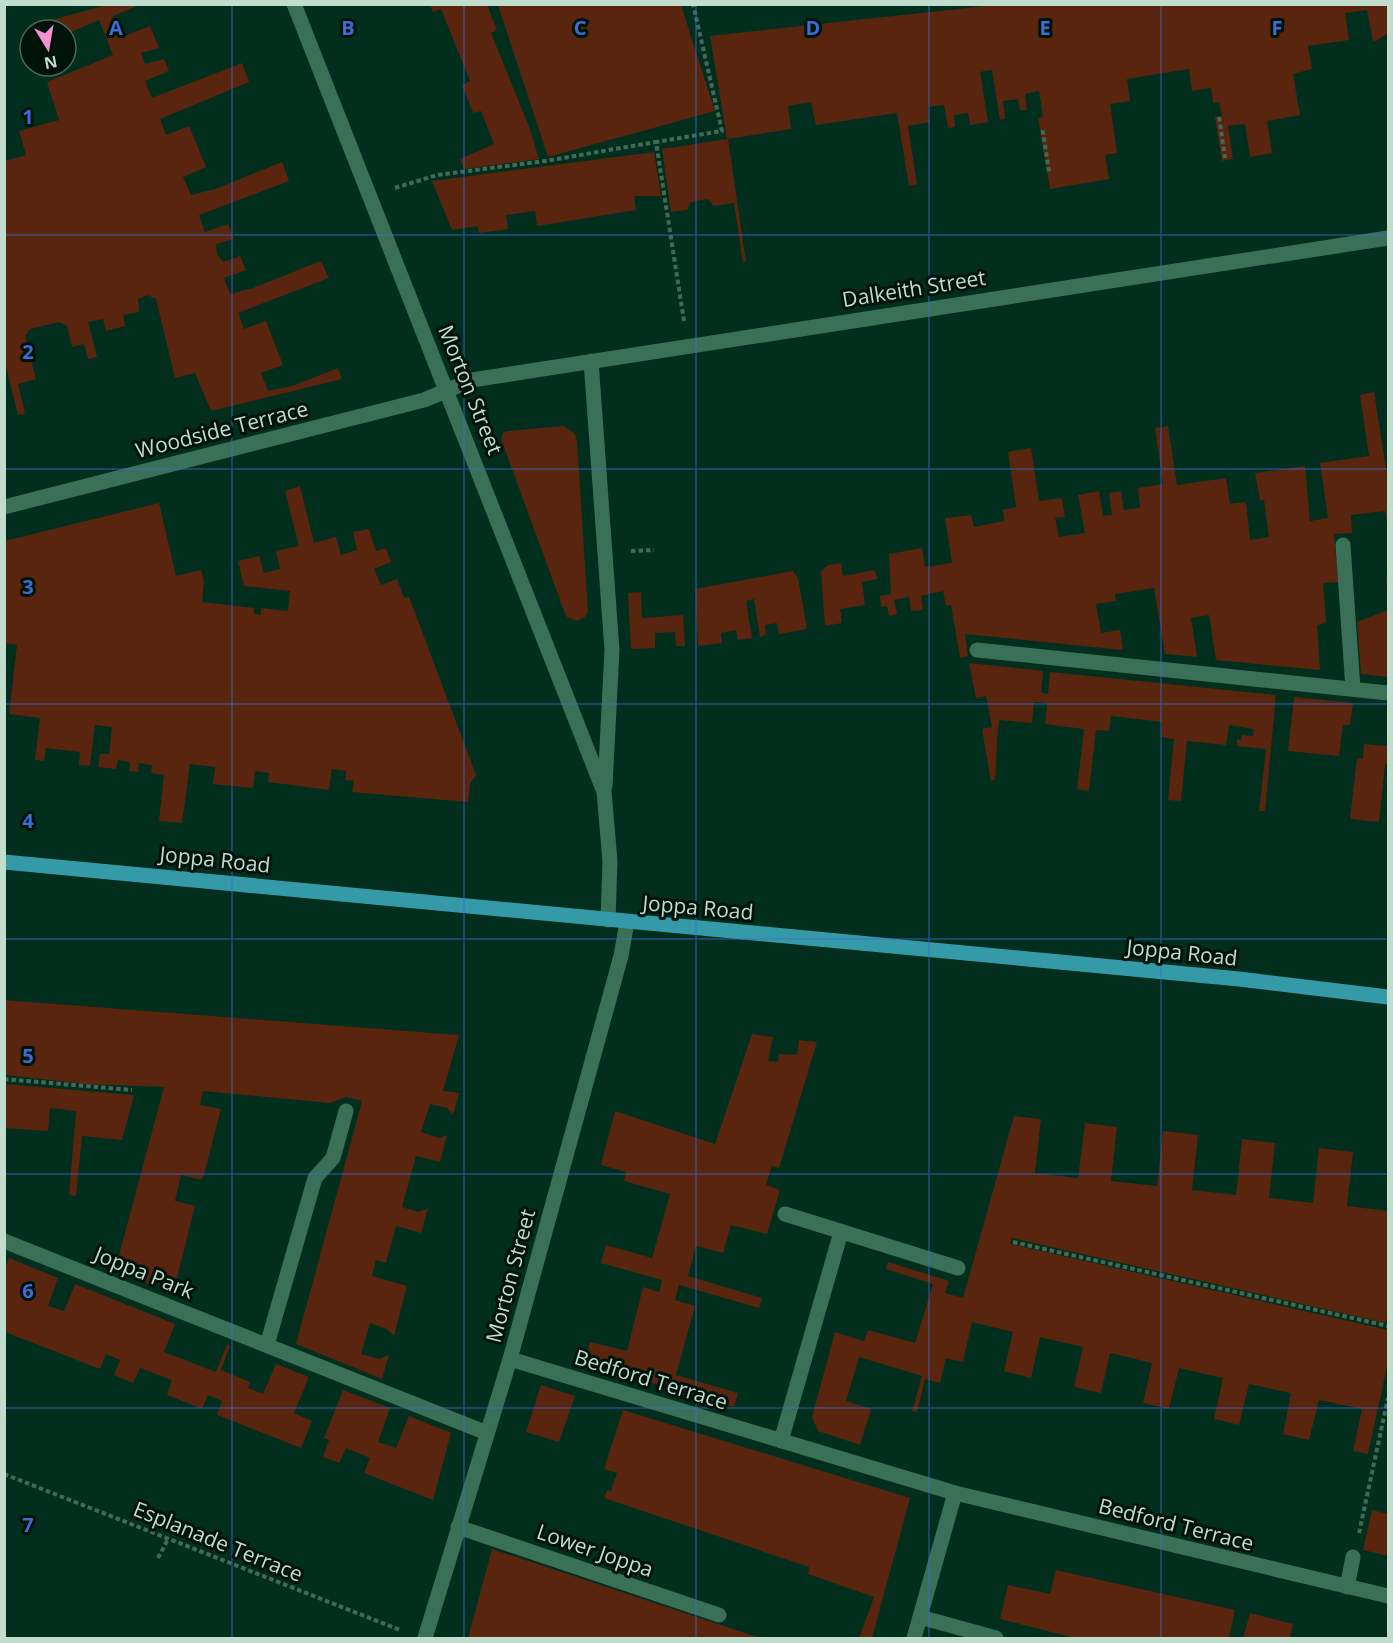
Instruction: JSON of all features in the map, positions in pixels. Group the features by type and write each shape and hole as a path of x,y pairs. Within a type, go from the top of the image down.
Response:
{"main road":[{"name":"Joppa Road","path":"4,862 1227,978 1389,997"}],"street":[{"name":"Morton Street","path":"294,4 448,390 604,792"},
{"name":"Dalkeith Street","path":"448,390 472,380 688,345 1389,238"},
{"name":"Morton Street","path":"591,361 612,650 604,792 610,861 608,920"},
{"name":"Woodside Terrace","path":"4,507 424,400 448,390"},
{"path":"1343,545 1353,689"},
{"path":"976,650 1389,693"},
{"name":"Morton Street","path":"425,1638 510,1359 621,956 627,922"},
{"path":"267,1345 315,1178 333,1158 346,1111"},
{"path":"785,1214 958,1268"},
{"path":"781,1441 841,1232"},
{"name":"Joppa Park","path":"4,1240 487,1434"},
{"name":"Bedford Terrace","path":"510,1359 955,1493 1389,1596"},
{"path":"914,1638 955,1493"},
{"name":"Lower Joppa","path":"458,1527 719,1615"},
{"path":"1347,1587 1353,1557"},
{"path":"920,1617 996,1638"}],"path":[{"path":"372,197 437,174 545,161 722,131 693,4"},
{"path":"1219,117 1225,158"},
{"path":"1041,132 1043,132 1049,172"},
{"path":"656,142 688,345"},
{"path":"626,552 654,550"},
{"path":"4,1079 132,1090"},
{"path":"1013,1242 1389,1326"},
{"path":"1353,1557 1389,1398"},
{"name":"Esplanade Terrace","path":"4,1474 409,1634"},
{"path":"158,1558 168,1539"}],"shaded area":[{"path":"1004,4 1388,5 1388,34 1373,42 1367,10 1345,13 1349,40 1308,46 1312,69 1293,74 1300,115 1267,121 1272,153 1250,157 1245,124 1228,126 1233,159 1222,161 1215,117 1222,116 1219,102 1213,103 1211,88 1192,91 1189,69 1127,79 1130,101 1110,104 1117,153 1105,155 1109,179 1050,189 1038,118 1043,117 1039,91 1025,94 1027,110 1020,110 1018,99 1003,101 1005,119 1000,120 992,70 980,72 988,122 970,125 968,113 954,115 955,127 948,128 944,105 928,107 930,122 908,126 917,184 909,186 897,113 816,125 811,102 788,106 791,129 728,139 746,262 743,263 734,203 714,206 708,199 691,202 687,210 671,212 662,149 727,139 710,36"},
{"path":"106,5 140,5 113,16 122,37 150,26 159,48 141,53 145,64 164,59 169,71 145,81 152,98 242,63 249,82 160,119 166,135 189,126 206,167 183,177 191,195 215,189 282,162 289,181 199,215 205,232 228,224 234,239 216,244 217,254 223,262 240,256 246,270 224,278 230,294 253,288 321,261 329,278 238,313 244,329 266,321 283,365 261,373 268,391 292,386 338,368 342,379 211,411 195,373 175,378 156,299 147,295 138,299 139,312 123,315 125,326 106,331 103,319 88,322 97,357 88,359 84,344 72,347 67,326 59,322 30,329 25,336 36,379 18,384 25,414 18,415 4,358 5,161 26,155 19,131 59,120 47,82 57,78 78,78 78,69 113,55 99,20 78,29 78,18 59,18"},
{"path":"430,5 487,5 497,30 491,33 530,129 539,159 464,169 460,159 494,144 481,111 473,113 462,85 470,81 441,9 433,12"},
{"path":"498,5 681,5 715,111 548,157"},
{"path":"654,152 661,196 634,196 636,210 537,226 535,211 506,215 508,229 479,233 478,226 452,230 432,181"},
{"path":"1374,392 1388,481 1388,528 1385,511 1351,515 1352,533 1334,534 1338,582 1323,583 1326,623 1317,625 1320,670 1216,660 1209,615 1191,618 1197,657 1165,654 1154,588 1115,594 1116,601 1096,604 1101,633 1120,630 1123,650 965,634 968,656 960,658 951,605 946,606 943,591 921,596 923,610 911,611 909,597 894,600 897,614 889,616 887,606 881,607 880,596 891,594 889,554 922,548 925,567 952,563 945,518 971,515 974,527 1004,521 1003,510 1016,507 1008,452 1031,448 1039,501 1062,498 1065,517 1055,518 1059,537 1085,533 1078,495 1099,491 1103,516 1112,515 1109,493 1121,491 1124,510 1140,508 1138,488 1163,484 1155,428 1168,426 1177,485 1226,478 1230,504 1246,502 1250,540 1269,537 1264,500 1260,500 1255,473 1305,466 1310,521 1328,518 1320,463 1369,456 1360,395"},
{"path":"564,426 575,434 577,442 588,612 585,617 577,621 567,617 564,611 501,439 504,432 508,431"},
{"path":"300,486 314,543 336,537 341,555 357,550 353,532 369,529 376,551 386,548 391,562 374,569 381,585 397,579 404,598 409,597 476,775 470,784 468,802 352,792 354,781 345,780 346,771 332,769 329,790 268,782 269,773 255,771 253,788 213,784 215,767 190,764 182,823 159,821 164,775 151,773 152,765 139,763 138,772 129,771 130,762 118,760 116,769 98,767 100,754 109,754 112,727 95,725 90,766 79,765 80,752 46,748 44,761 35,760 40,718 9,714 17,645 5,643 5,541 159,503 176,576 201,570 204,581 202,602 254,608 254,614 261,615 261,608 288,611 290,591 244,586 238,561 259,556 264,573 280,569 276,551 299,546 285,491"},
{"path":"841,563 843,576 875,570 877,579 862,582 865,605 840,609 842,623 825,626 821,571 828,565"},
{"path":"793,571 798,578 807,629 779,634 777,623 765,625 766,635 760,637 754,599 746,601 752,638 738,640 736,630 721,633 722,643 698,646 695,589"},
{"path":"1388,574 1388,610 1386,575"},
{"path":"641,592 642,618 683,615 685,646 676,646 675,632 655,633 655,648 631,649 628,593"},
{"path":"1388,610 1388,677 1361,674 1357,622"},
{"path":"969,663 1043,671 1041,692 1048,694 1050,672 1276,695 1265,811 1259,811 1266,749 1237,746 1237,739 1241,740 1242,735 1253,736 1254,729 1229,725 1226,745 1187,741 1181,801 1168,800 1174,739 1161,737 1162,722 1111,716 1109,731 1096,730 1089,791 1077,789 1084,729 1045,724 1047,703 1034,702 1032,723 999,720 995,780 991,781 982,729 992,727 986,696 976,698"},
{"path":"1294,697 1353,703 1350,725 1343,725 1339,756 1288,751"},
{"path":"1364,744 1388,746 1388,764 1385,764 1379,822 1350,819 1357,758 1363,759"},
{"path":"4,1000 459,1035 443,1091 459,1093 453,1115 447,1108 430,1104 421,1132 439,1138 447,1135 440,1162 416,1156 402,1207 418,1212 428,1208 421,1233 396,1226 386,1263 376,1260 372,1276 407,1286 394,1336 387,1329 370,1323 361,1354 379,1359 389,1355 382,1379 296,1344 362,1101 346,1097 330,1103 203,1091 200,1105 221,1109 202,1180 181,1175 175,1201 195,1206 177,1278 156,1273 153,1286 115,1270 164,1087 86,1084 5,1075"},
{"path":"752,1034 773,1037 768,1061 778,1062 779,1054 797,1055 799,1040 817,1042 779,1168 772,1166 766,1185 780,1190 767,1234 731,1225 723,1253 696,1246 688,1276 762,1298 759,1308 679,1285 675,1300 695,1306 676,1375 738,1393 734,1407 585,1363 590,1342 627,1351 643,1287 659,1292 662,1280 601,1263 606,1245 652,1258 670,1194 624,1181 626,1172 601,1165 615,1111 715,1144"},
{"path":"4,1084 134,1095 122,1140 82,1136 76,1196 69,1195 76,1111 50,1108 48,1131 5,1128"},
{"path":"1014,1116 1041,1119 1035,1173 1078,1178 1085,1123 1117,1127 1111,1181 1157,1186 1163,1131 1198,1135 1192,1190 1236,1195 1242,1139 1275,1143 1269,1198 1313,1203 1319,1148 1353,1152 1347,1206 1388,1211 1386,1323 1012,1238 1010,1244 1388,1330 1388,1362 1368,1454 1353,1451 1362,1409 1319,1400 1309,1440 1283,1434 1291,1393 1249,1384 1239,1425 1214,1419 1223,1378 1179,1368 1169,1409 1143,1403 1152,1363 1110,1353 1101,1393 1074,1387 1083,1347 1040,1337 1031,1378 1004,1371 1013,1332 972,1322 963,1362 946,1358 940,1383 925,1379 917,1412 912,1411 922,1376 859,1357 846,1401 871,1409 860,1445 818,1431 812,1417 835,1332 864,1341 868,1330 915,1343 933,1284 886,1269 888,1262 949,1281 945,1293 963,1298"},
{"path":"9,1258 58,1278 48,1306 64,1311 75,1284 175,1324 164,1352 216,1372 227,1344 230,1346 221,1370 250,1382 248,1388 263,1394 276,1364 309,1377 294,1413 312,1421 301,1448 217,1415 222,1401 208,1395 202,1409 167,1395 172,1380 140,1368 133,1383 114,1375 120,1360 106,1354 100,1369 5,1332 5,1269"},
{"path":"541,1385 575,1396 559,1442 526,1432"},
{"path":"343,1390 390,1408 378,1442 396,1448 409,1416 451,1433 433,1500 364,1473 370,1458 346,1448 339,1463 323,1457 329,1440 324,1438"},
{"path":"623,1410 910,1498 872,1638 859,1638 874,1597 808,1574 809,1567 604,1498 607,1490 611,1491 617,1473 604,1469"},
{"path":"1372,1510 1388,1514 1388,1556 1363,1550"},
{"path":"492,1549 760,1638 468,1638"},
{"path":"1056,1570 1235,1610 1229,1638 1074,1638 1000,1619 1008,1585 1050,1594"},
{"path":"1250,1613 1293,1624 1290,1638 1243,1638"}]}
